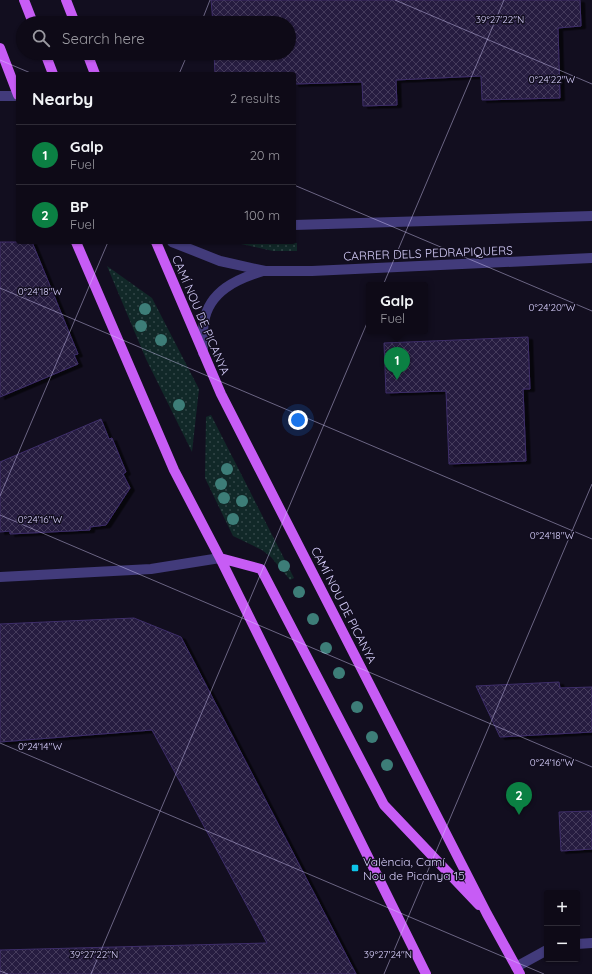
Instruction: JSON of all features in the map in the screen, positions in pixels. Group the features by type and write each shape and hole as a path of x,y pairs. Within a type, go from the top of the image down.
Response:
{"main road":[{"path":"24,0 30,16"},
{"path":"66,0 72,16"},
{"path":"0,48 16,91"},
{"path":"48,60 52,72"},
{"path":"90,60 94,72"},
{"path":"77,244 174,470 220,558 426,974"},
{"name":"CAMÍ NOU DE PICANYA","path":"157,244 224,400 516,972"},
{"path":"220,558 261,569 384,805 487,914"}],"street":[{"path":"0,96 16,96"},
{"path":"296,225 592,216"},
{"name":"CARRER DELS PEDRAPIQUERS","path":"177,244 220,261 265,271 312,271 592,258"},
{"name":"CARRER DELS PEDRAPIQUERS","path":"203,353 204,323 213,301 222,290 242,278 265,271"},
{"path":"0,577 151,569 220,558"},
{"path":"580,944 592,943"},
{"path":"516,972 544,952"}],"green space":[{"path":"297,243 297,251 273,251 241,244"},
{"path":"107,266 152,298 199,389 192,452 146,359"},
{"path":"211,415 294,578 290,580 271,557 262,550 233,536 205,478 206,417"}],"building":[{"path":"211,0 580,0 581,26 558,28 560,98 482,100 481,76 396,80 397,105 363,106 362,82 296,84 296,72 215,72 214,60 296,60 296,16 212,16"},
{"path":"0,242 33,244 78,354 74,355 78,364 0,397"},
{"path":"528,337 530,389 523,389 526,461 449,464 446,391 386,393 384,343"},
{"path":"101,419 109,439 112,438 126,472 123,474 130,488 106,525 90,527 90,530 10,534 10,531 0,532 0,462"},
{"path":"134,618 181,637 356,974 0,974 0,950 267,943 152,730 0,742 0,624"},
{"path":"559,682 560,688 592,687 592,732 500,737 476,686"},
{"path":"592,811 592,849 561,851 559,812"}],"place":[{"name":"Galp","path":"397,380"},
{"name":"BP","path":"519,815"},
{"name":"València, Camí Nou de Picanya 15","path":"355,868"}]}
